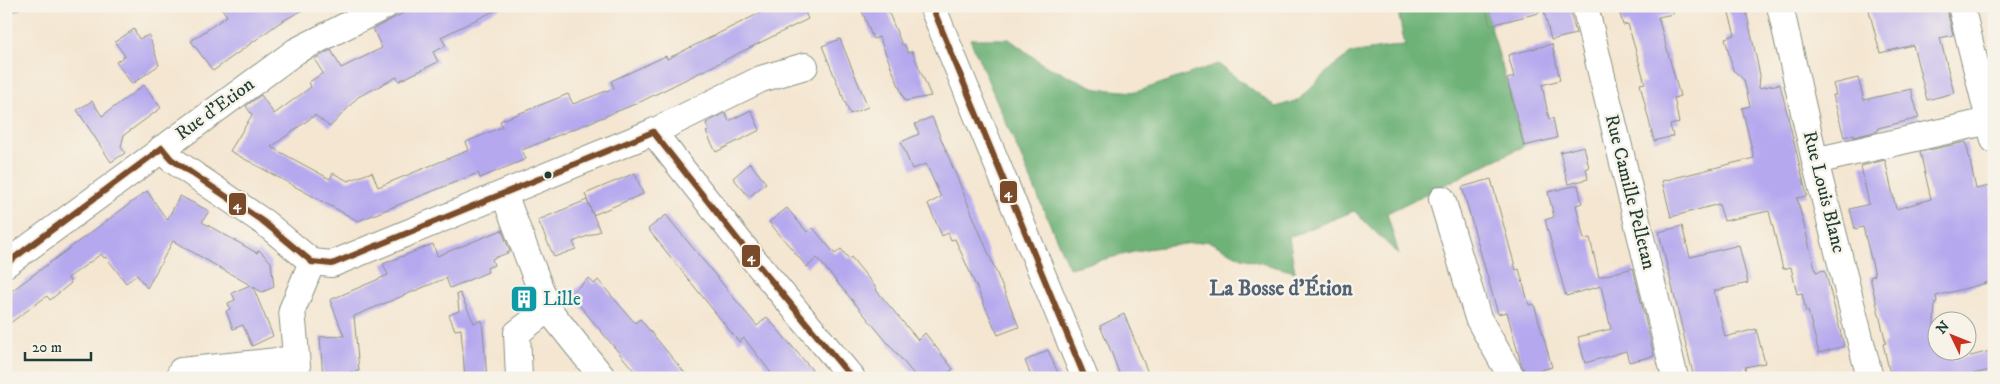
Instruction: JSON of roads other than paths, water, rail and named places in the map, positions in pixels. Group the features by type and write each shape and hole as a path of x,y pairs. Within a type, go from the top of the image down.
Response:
{"street":[{"name":"Rue d'Etion","path":"6,264 296,51 386,6"},
{"path":"932,6 1085,378"},
{"name":"Rue Camille Pelletan","path":"1585,6 1675,378"},
{"name":"Rue Louis Blanc","path":"1780,6 1870,378"},
{"path":"1816,161 1991,130 1961,6"},
{"path":"162,148 171,159 265,223 312,262 332,264 654,132 760,79 804,66"},
{"path":"654,132 750,255 852,378"},
{"path":"504,194 548,309 603,378"},
{"path":"1442,199 1478,318 1512,378"},
{"path":"181,371 297,368 292,310 312,262"},
{"path":"519,378 517,332 548,309"}],"waterway":[{"path":"6,12 19,6"}],"place":[{"name":"Lille","path":"524,299"}],"district":[{"name":"La Bosse d'Étion","path":"1281,289"}]}
